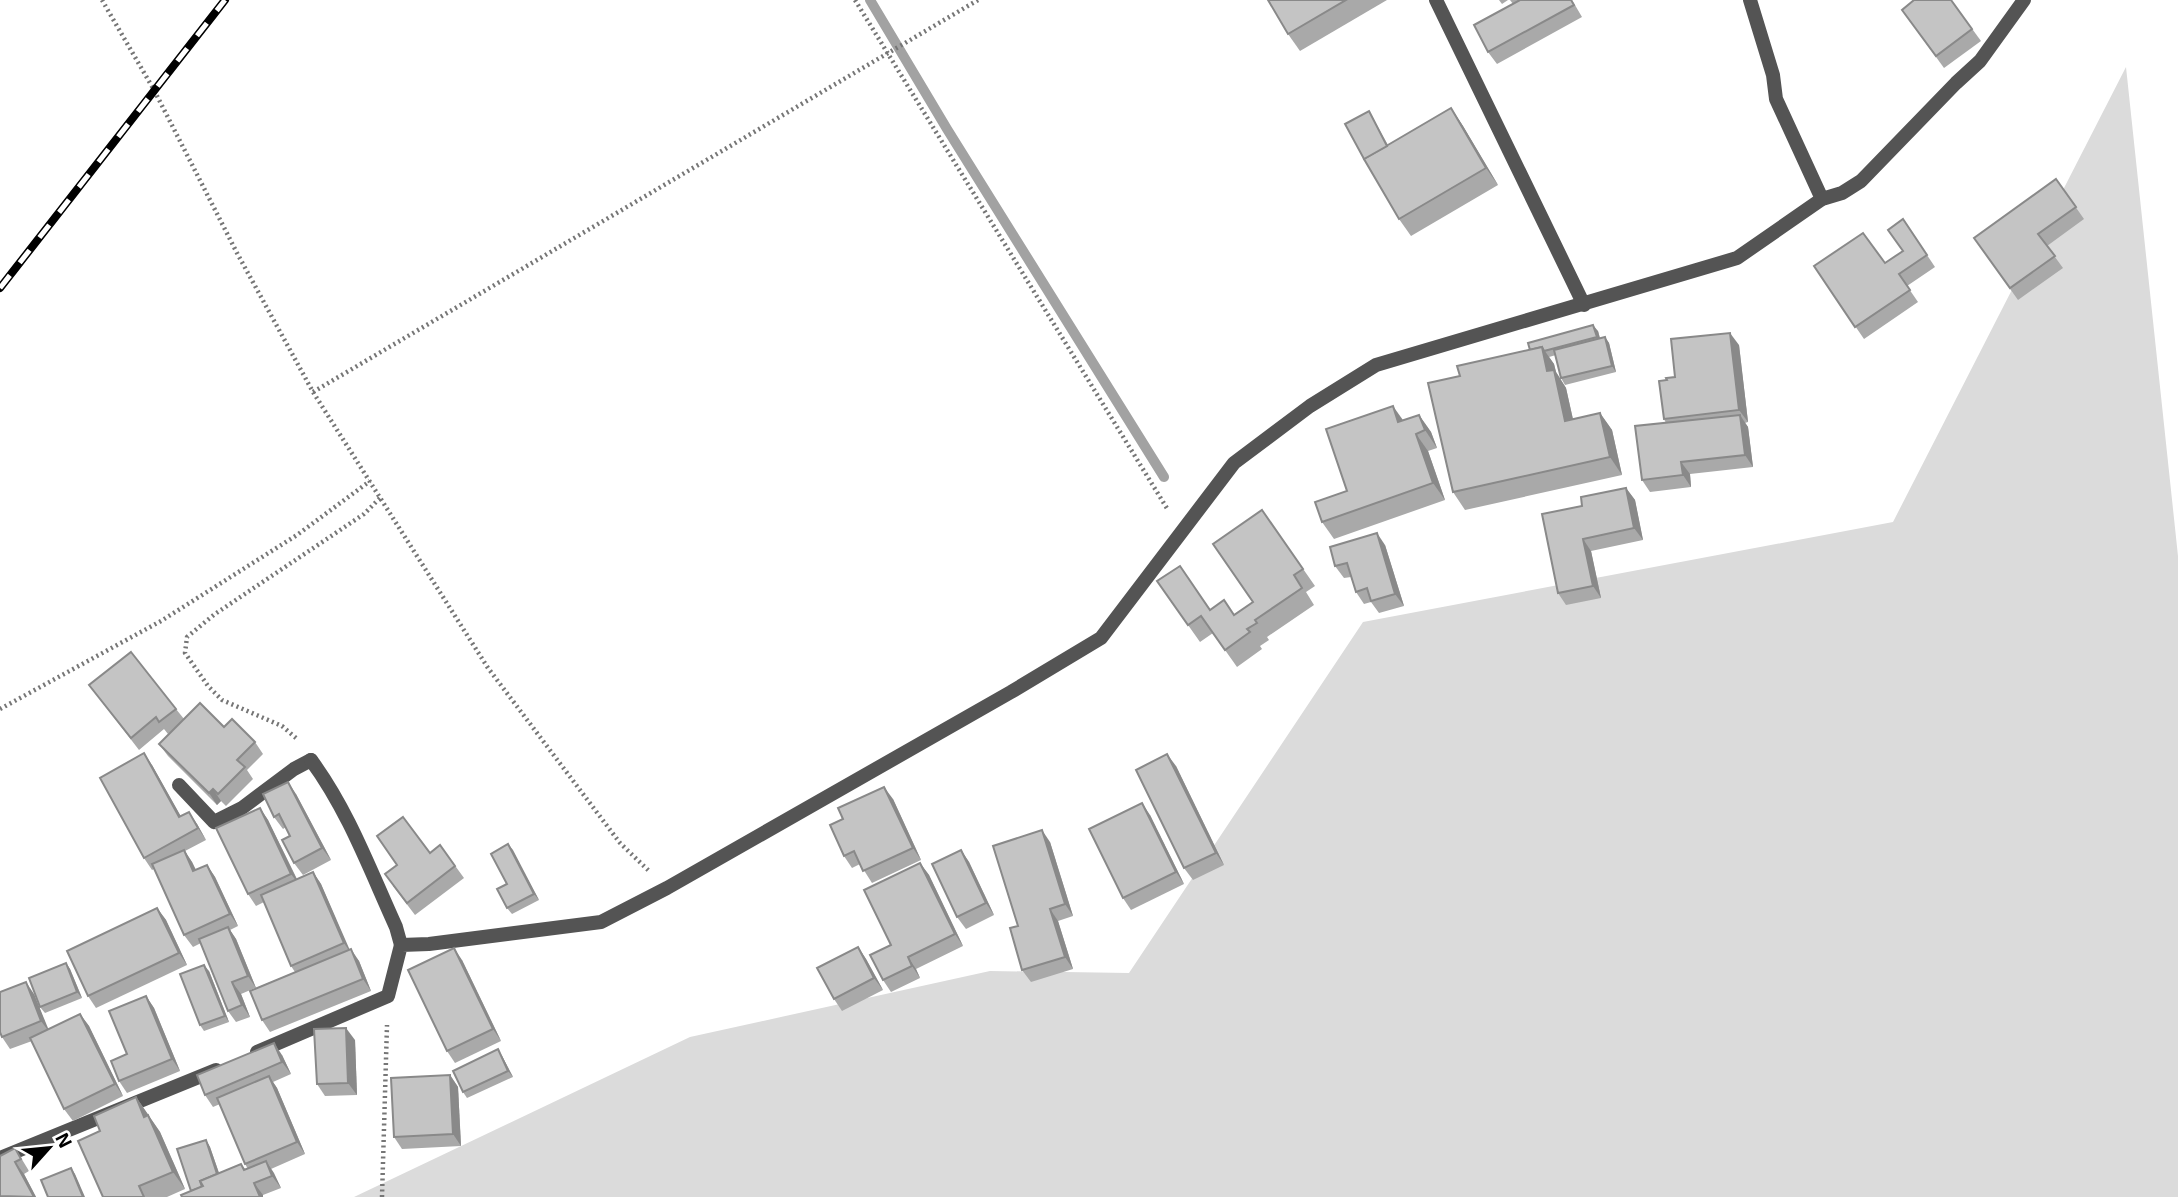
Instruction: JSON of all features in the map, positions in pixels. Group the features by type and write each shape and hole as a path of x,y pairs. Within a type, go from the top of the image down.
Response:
{"street":[{"path":"1436,0 1584,305"},
{"path":"1750,0 1773,75 1776,99 1822,198"},
{"path":"401,945 429,944 601,922 667,888 1011,692 1101,638 1234,463 1310,406 1376,365 1738,258 1822,198 1842,193 1861,181 1980,61 2024,0"},
{"path":"0,1158 388,996 401,945 396,927 348,820 311,760 294,769 242,808 214,822 179,785"}],"path":[{"path":"102,0 153,90 313,392 369,481 488,668 620,843 667,888"},
{"path":"855,0 1182,531"},
{"path":"313,392 978,0"},
{"path":"0,709 161,621 297,535 369,481"},
{"path":"311,760 304,747 282,726 222,700 208,686 185,653 187,637 215,614 364,513 380,498"},
{"path":"383,1197 388,996"}],"shaded area":[{"path":"2126,67 2178,556 2178,1197 354,1197 690,1037 990,971 1129,973 1363,622 1893,522"}],"building":[{"path":"1268,0 1346,0 1288,34"},
{"path":"1520,0 1571,0 1574,5 1488,52 1474,25"},
{"path":"1914,0 1951,0 1972,29 1936,56 1902,10"},
{"path":"1451,108 1486,168 1399,219 1364,159"},
{"path":"1369,111 1387,146 1364,159 1345,124"},
{"path":"2056,179 2076,207 2038,234 2055,256 2010,288 1974,238"},
{"path":"1903,219 1927,255 1899,274 1910,290 1855,327 1814,266 1863,233 1885,263 1903,251 1888,230"},
{"path":"1593,325 1597,337 1544,351 1542,347 1530,350 1528,343"},
{"path":"1730,333 1739,410 1664,419 1659,381 1675,377 1671,339"},
{"path":"1605,337 1612,366 1561,378 1554,350"},
{"path":"1542,347 1547,371 1554,370 1565,421 1600,413 1610,457 1453,492 1428,383 1460,376 1457,366"},
{"path":"1393,406 1398,422 1419,415 1425,430 1416,434 1433,483 1322,522 1315,502 1347,491 1326,429"},
{"path":"1740,415 1745,455 1681,462 1683,475 1642,480 1635,426"},
{"path":"1626,488 1634,528 1583,539 1593,586 1558,593 1542,514 1582,506 1581,497"},
{"path":"1262,510 1303,569 1294,575 1302,588 1255,620 1257,623 1247,629 1250,632 1225,650 1201,616 1188,625 1157,581 1180,566 1210,610 1224,600 1234,615 1253,602 1213,544"},
{"path":"1377,533 1395,594 1371,601 1367,588 1356,592 1347,563 1335,566 1330,547"},
{"path":"131,652 176,709 159,722 156,717 131,738 89,685"},
{"path":"200,703 224,727 232,719 255,742 237,760 245,767 218,794 213,789 209,793 159,744"},
{"path":"144,753 179,817 189,812 198,828 144,858 100,778"},
{"path":"1167,754 1216,853 1184,868 1136,770"},
{"path":"288,782 322,848 294,863 282,840 290,836 279,814 274,817 263,794"},
{"path":"884,787 913,848 863,871 854,851 844,856 830,825 843,819 838,808"},
{"path":"1142,803 1176,872 1123,898 1089,829"},
{"path":"260,808 291,874 248,894 216,828"},
{"path":"403,817 430,853 440,845 455,866 407,903 385,874 397,865 377,836"},
{"path":"1042,830 1065,904 1050,909 1065,957 1022,970 1010,928 1018,926 993,846"},
{"path":"508,844 534,894 507,908 497,889 507,884 491,854"},
{"path":"184,850 193,871 207,865 230,914 184,935 152,864"},
{"path":"961,850 986,903 957,917 932,864"},
{"path":"920,863 955,934 908,957 912,966 883,980 870,955 891,945 864,890"},
{"path":"313,872 344,943 291,966 261,895"},
{"path":"157,908 179,953 88,996 67,951"},
{"path":"228,927 248,976 232,982 242,1005 228,1011 199,939"},
{"path":"858,947 874,978 834,999 817,968"},
{"path":"454,948 493,1029 447,1051 408,970"},
{"path":"351,949 363,979 262,1020 250,991"},
{"path":"66,963 77,992 40,1007 29,978"},
{"path":"204,965 225,1016 200,1025 180,974"},
{"path":"26,982 41,1021 2,1037 0,992"},
{"path":"146,996 172,1059 119,1081 111,1061 127,1054 109,1011"},
{"path":"80,1014 115,1084 64,1109 30,1038"},
{"path":"346,1028 348,1083 317,1084 314,1029"},
{"path":"274,1043 282,1062 205,1095 197,1075"},
{"path":"498,1049 508,1071 463,1092 453,1071"},
{"path":"450,1075 453,1134 394,1137 391,1078"},
{"path":"269,1076 297,1142 245,1164 217,1098"},
{"path":"136,1097 144,1117 148,1115 173,1172 139,1186 144,1197 103,1197 78,1141 100,1131 94,1116"},
{"path":"206,1140 217,1174 200,1181 202,1187 191,1191 177,1149"},
{"path":"15,1148 21,1159 15,1162 34,1197 0,1196 0,1156"},
{"path":"266,1161 272,1176 254,1183 260,1197 181,1195 203,1186 200,1181 241,1164 244,1170"},
{"path":"71,1168 83,1197 48,1197 41,1180"}],"waterway":[{"path":"870,0 947,129 1164,477"}],"railway":[{"path":"0,288 225,0"}]}
